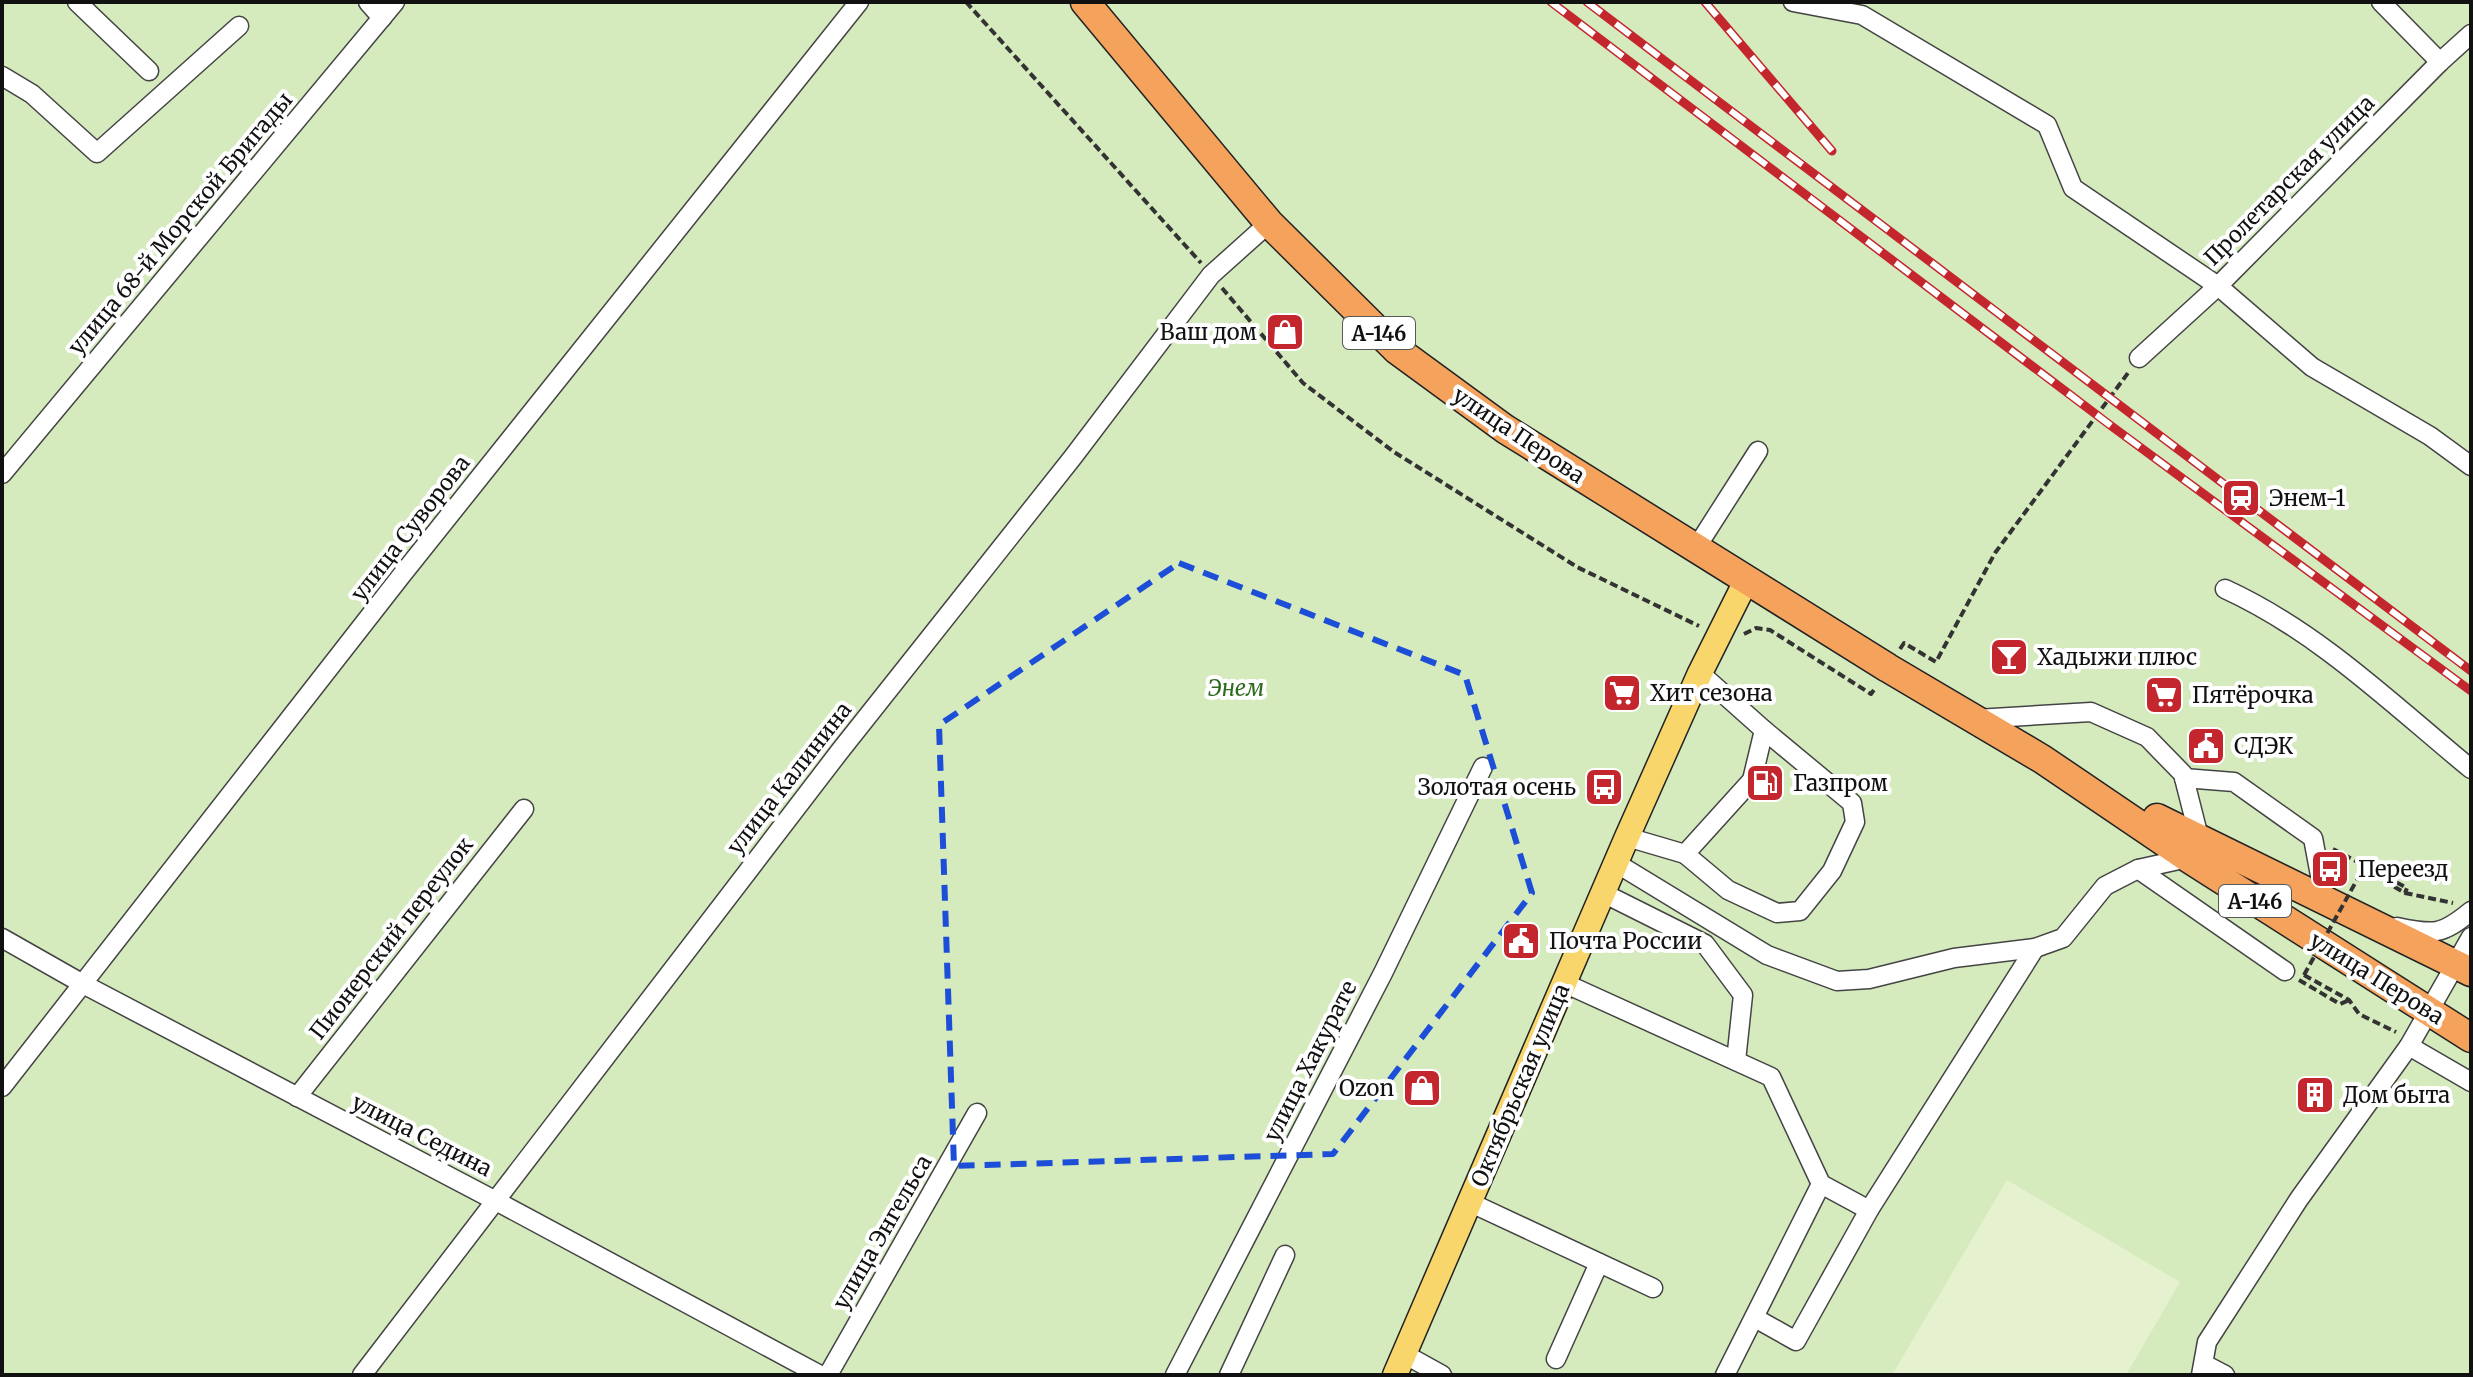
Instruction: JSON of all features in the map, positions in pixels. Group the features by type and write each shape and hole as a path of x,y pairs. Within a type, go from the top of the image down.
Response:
{"highway":[{"name":"улица Перова","path":"1085,2 1269,223 1397,350 1505,429 1888,668 2194,849 2471,1038"},
{"name":"улица Перова","path":"2194,849 2325,902 2463,969"}],"main road":[{"name":"Октябрьская улица","path":"1399,1364 1627,837 1700,673 1747,579"}],"street":[{"path":"77,2 149,71"},
{"path":"368,2 382,18"},
{"name":"улица 68-й Морской Бригады","path":"2,474 395,2"},
{"name":"улица Суворова","path":"2,1087 411,564 859,2"},
{"path":"1793,2 1862,15 2047,125 2073,188 2218,286 2312,367 2430,436 2471,466"},
{"path":"2381,2 2440,62"},
{"path":"2,76 32,94 97,153 239,26"},
{"name":"Пролетарская улица","path":"2139,358 2218,286 2471,34"},
{"name":"улица Калинина","path":"362,1375 830,764 1073,457 1211,275 1269,223"},
{"path":"1696,548 1758,451"},
{"path":"2225,589 2262,606 2371,683 2471,769"},
{"path":"1627,837 1685,854 1728,890 1777,913 1800,911 1832,871 1855,822 1852,803 1700,673"},
{"path":"1616,863 1767,955 1837,981 1869,979 1954,958 2035,948 2063,938 2105,886 2138,869 2194,849 2184,778 2147,737 2091,712 1976,719"},
{"path":"1685,854 1752,780 1764,730"},
{"name":"улица Хакурате","path":"1175,1375 1383,973 1483,767"},
{"path":"2184,778 2234,782 2313,838 2325,902"},
{"name":"Пионерский переулок","path":"297,1097 524,809"},
{"path":"2138,869 2285,971"},
{"path":"1603,893 1705,944 1743,995 1736,1061"},
{"path":"2366,921 2433,933 2454,926 2464,908"},
{"path":"2225,1375 2203,1370 2207,1342 2299,1199 2411,1043 2429,1011 2463,969 2471,937"},
{"name":"улица Седина","path":"2,938 83,984 820,1375"},
{"path":"1755,1318 1796,1341 1869,1210 2035,948"},
{"path":"1564,983 1771,1077 1821,1184 1869,1210"},
{"path":"2411,1043 2471,1082"},
{"name":"улица Энгельса","path":"828,1375 977,1113"},
{"path":"1725,1375 1821,1184"},
{"path":"1469,1202 1653,1288"},
{"path":"1229,1375 1285,1255"},
{"path":"1556,1359 1599,1263"},
{"path":"1399,1364 1442,1375"}],"path":[{"path":"966,2 1211,275 1303,383 1394,452 1577,567 1718,635 1733,639 1756,628 1770,630 1871,694 1904,643 1936,662 1995,553 2139,358"},
{"path":"2313,838 2407,888 2405,893"},
{"path":"2411,1043 2359,1014 2349,1000 2304,975 2363,869 2405,893 2464,908"},
{"path":"2285,971 2340,1004 2349,1000"}],"highlighted area":[{"path":"1179,563 1465,675 1532,893 1333,1154 954,1166 939,725"}],"green space":[{"name":"Энем","path":"2,2 2471,2 2471,1375 2,1375"},
{"path":"2007,1180 2180,1282 2126,1375 1892,1375"}],"railway":[{"path":"1551,2 2110,425 2471,691"},
{"path":"1587,2 2471,671"},
{"path":"1705,2 1832,151"}],"place":[{"name":"Ваш дом","path":"1285,332"},
{"name":"Энем-1","path":"2241,498"},
{"name":"Хадыжи плюс","path":"2009,657"},
{"name":"Хит сезона","path":"1622,693"},
{"name":"Пятёрочка","path":"2164,695"},
{"name":"СДЭК","path":"2206,746"},
{"name":"Газпром","path":"1765,783"},
{"name":"Золотая осень","path":"1604,787"},
{"name":"Переезд","path":"2330,869"},
{"name":"Почта России","path":"1521,941"},
{"name":"Ozon","path":"1422,1088"},
{"name":"Дом быта","path":"2315,1095"}]}
